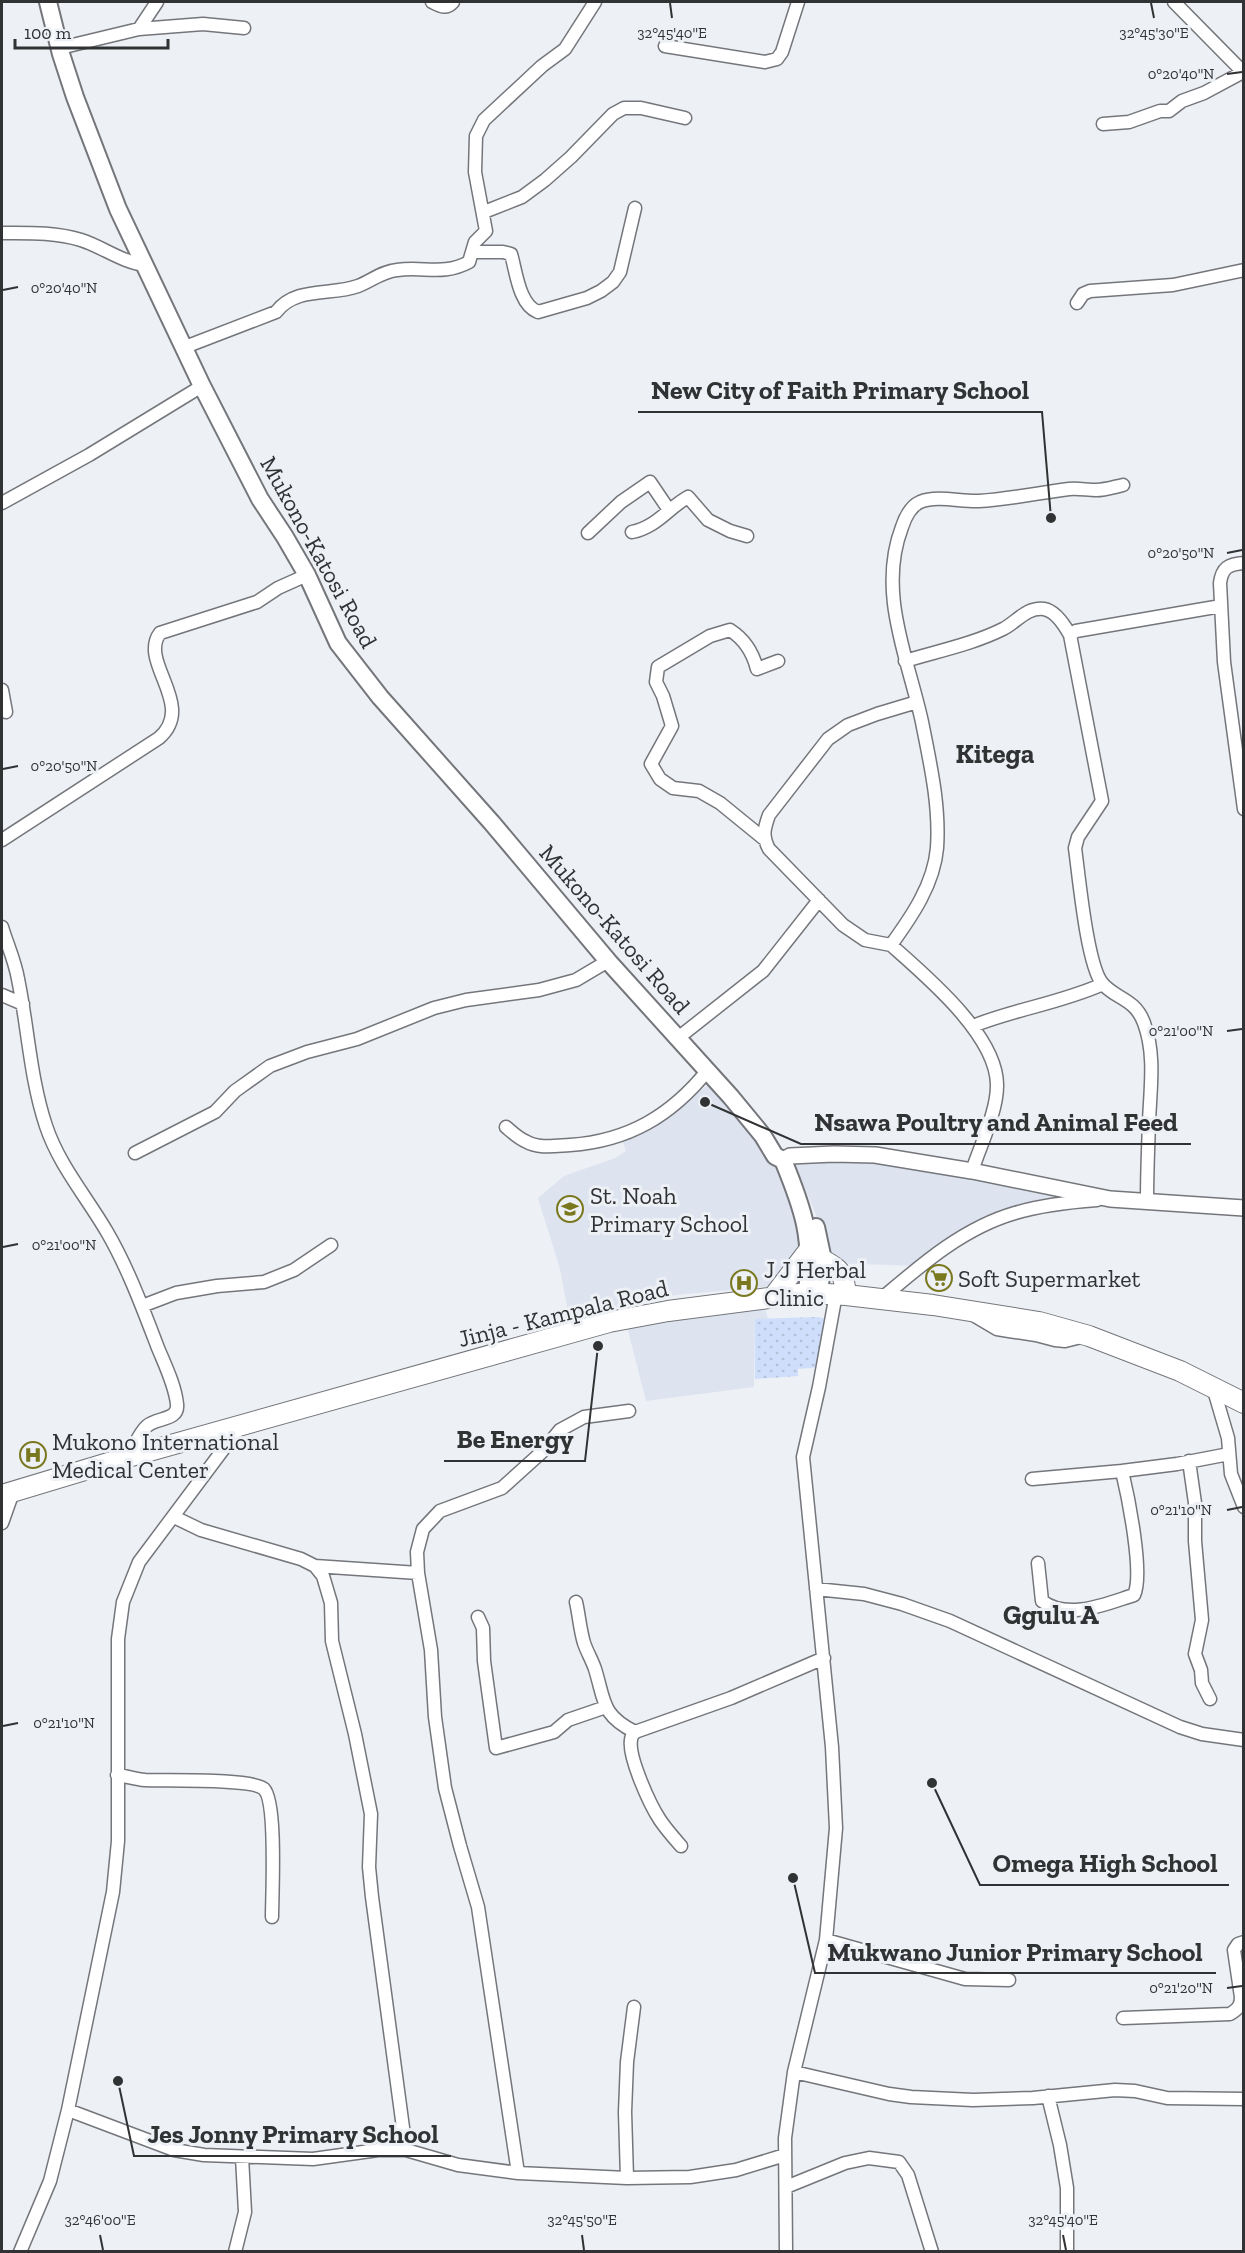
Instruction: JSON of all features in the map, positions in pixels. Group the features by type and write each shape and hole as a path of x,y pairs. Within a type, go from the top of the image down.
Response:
{"highway":[{"path":"774,1296 816,1255 845,1276 827,1294"},
{"name":"Jinja - Kampala Road","path":"5,1492 609,1323 668,1311 774,1296 827,1294 881,1299 1039,1322 1089,1336 1142,1355 1213,1385 1244,1403"}],"main road":[{"name":"Mukono-Katosi Road","path":"48,2 60,48 94,151 118,208 202,386 260,499 307,575 338,643 380,697 492,823 608,961 708,1070 782,1158 802,1177 809,1198 816,1255 811,1262 827,1294"}],"street":[{"path":"139,29 157,2"},
{"path":"432,2 443,7 453,2"},
{"path":"185,347 276,312 284,302 307,294 356,287 392,270 410,268 440,271 456,269 470,262 475,242 486,231 475,172 476,136 484,120 542,66 565,49 595,2"},
{"path":"665,46 765,62 777,59 782,52 798,2"},
{"path":"1104,124 1129,122 1160,111 1169,111 1182,101 1204,93 1243,72 1174,2"},
{"path":"60,48 139,29 203,24 244,28"},
{"path":"484,212 522,197 545,180 613,114 624,108 641,108 685,118"},
{"path":"472,252 510,254 526,302 538,312 587,298 613,282 620,272 635,208"},
{"path":"2,233 52,234 80,240 104,249 132,264 146,265"},
{"path":"1077,303 1083,294 1090,291 1173,285 1244,270"},
{"path":"2,503 89,455 202,386"},
{"path":"588,533 621,502 650,482 669,510"},
{"path":"891,945 914,914 928,883 937,850 938,814 917,702 905,661 893,599 892,563 901,528 912,509 921,502 938,499 977,501 1072,489 1100,490 1123,485"},
{"path":"632,532 644,530 660,520 675,504 688,496 708,520 730,531 747,536"},
{"path":"1244,563 1227,566 1221,571 1225,672 1244,809"},
{"path":"2,840 169,730 173,719 172,706 155,650 155,639 160,633 257,602 278,588 307,575"},
{"path":"1070,635 1076,631 1117,623 1221,606"},
{"path":"905,661 984,638 1010,626 1024,612 1045,609 1064,624 1070,635 1102,801 1078,837 1075,848 1094,967 1103,984 1132,1004 1142,1017 1147,1030 1151,1058 1147,1201"},
{"path":"778,661 757,669 754,658 741,638 730,630 710,636 658,667 656,682 672,726 651,764 660,779 673,788 699,791 720,803 763,838 769,849 843,925 865,940 891,945 931,980 973,1026 996,1074 997,1088 995,1101 972,1171"},
{"path":"2,690 6,712"},
{"path":"763,838 764,828 770,815 828,739 848,725 917,702"},
{"path":"678,1038 763,971 819,900"},
{"path":"2,927 18,975 33,1072 45,1125 60,1159 107,1232 142,1306 171,1382 177,1405 176,1413 169,1418 146,1426 128,1457"},
{"path":"135,1153 215,1112 235,1091 270,1066 307,1052 357,1039 434,1008 466,1000 539,990 576,980 608,961"},
{"path":"973,1026 998,1016 1079,994 1103,984"},
{"path":"2,996 23,1004"},
{"path":"506,1127 525,1142 543,1147 607,1140 633,1132 668,1110 693,1088 708,1070"},
{"path":"782,1158 834,1154 875,1155 972,1171 1110,1199 1244,1208"},
{"path":"881,1299 931,1257 971,1232 994,1221 1013,1213 1038,1207 1110,1199"},
{"path":"142,1306 176,1293 217,1286 264,1282 294,1270 331,1245"},
{"path":"786,2252 785,2138 794,2072 826,1940 836,1828 832,1747 803,1457 819,1387 827,1294"},
{"path":"1213,1385 1228,1438 1231,1474 1244,1507"},
{"path":"518,2173 482,1927 445,1788 417,1552 423,1528 440,1511 502,1488 543,1451 560,1430 584,1417 629,1411"},
{"path":"20,2252 50,2181 68,2110 113,1892 118,1841 118,1639 123,1602 139,1562 241,1426"},
{"path":"1032,1479 1122,1471 1229,1454"},
{"path":"1189,1461 1195,1503 1195,1541 1202,1620 1195,1654 1201,1670 1202,1683 1210,1699"},
{"path":"1038,1563 1042,1601 1048,1606 1076,1610 1134,1595 1138,1587 1136,1558 1122,1471"},
{"path":"2,1523 5,1492"},
{"path":"174,1517 201,1530 285,1554 315,1566 418,1573"},
{"path":"315,1566 323,1576 331,1604 332,1641 355,1734 371,1814 369,1868 372,1897 406,2150"},
{"path":"816,1589 864,1594 902,1604 960,1625 1180,1727 1202,1734 1244,1740"},
{"path":"576,1602 584,1643 593,1662 601,1699 621,1725 635,1732"},
{"path":"478,1617 483,1628 484,1661 496,1748 554,1732 568,1720 606,1707"},
{"path":"681,1846 660,1820 644,1789 632,1752 631,1740 635,1732 731,1698 824,1658"},
{"path":"117,1775 142,1779 256,1785 263,1788 270,1806 273,1860 272,1917"},
{"path":"826,1940 965,1979 1009,1980"},
{"path":"1123,2018 1230,2014 1241,2004 1234,1950 1238,1944 1244,1942"},
{"path":"627,2178 625,2112 627,2062 634,2007"},
{"path":"794,2072 888,2094 911,2097 973,2100 1114,2090 1167,2098 1244,2099"},
{"path":"1048,2096 1060,2145 1066,2188 1066,2252"},
{"path":"68,2110 174,2150 204,2155 313,2159 378,2150 406,2150 458,2165 518,2173 627,2178 690,2177 736,2170 785,2155"},
{"path":"235,2252 245,2212 242,2157"},
{"path":"786,2187 845,2163 869,2158 899,2162 908,2175 932,2252"}],"shaded area":[{"path":"718,1078 757,1127 800,1206 806,1277 786,1285 676,1295 569,1317 560,1269 538,1198 564,1176 615,1158 626,1151 622,1139 646,1128"},
{"path":"791,1156 881,1157 1092,1197 1016,1212 920,1266 830,1263 825,1236"},
{"path":"765,1308 768,1319 755,1320 754,1387 646,1401 626,1323"},
{"path":"818,1317 827,1319 823,1367 798,1369 798,1376 755,1379 755,1319"}],"place":[{"name":"New City of Faith Primary School","path":"1051,518"},
{"name":"Nsawa Poultry and Animal Feed","path":"705,1102"},
{"name":"St. Noah Primary School","path":"570,1209"},
{"name":"Soft Supermarket","path":"939,1278"},
{"name":"J J Herbal Clinic","path":"744,1283"},
{"name":"Be Energy","path":"598,1346"},
{"name":"Mukono International Medical Center","path":"33,1455"},
{"name":"Omega High School","path":"932,1783"},
{"name":"Mukwano Junior Primary School","path":"793,1878"},
{"name":"Jes Jonny Primary School","path":"118,2081"}],"district":[{"name":"Kitega","path":"995,754"},
{"name":"Ggulu A","path":"1051,1615"}]}
